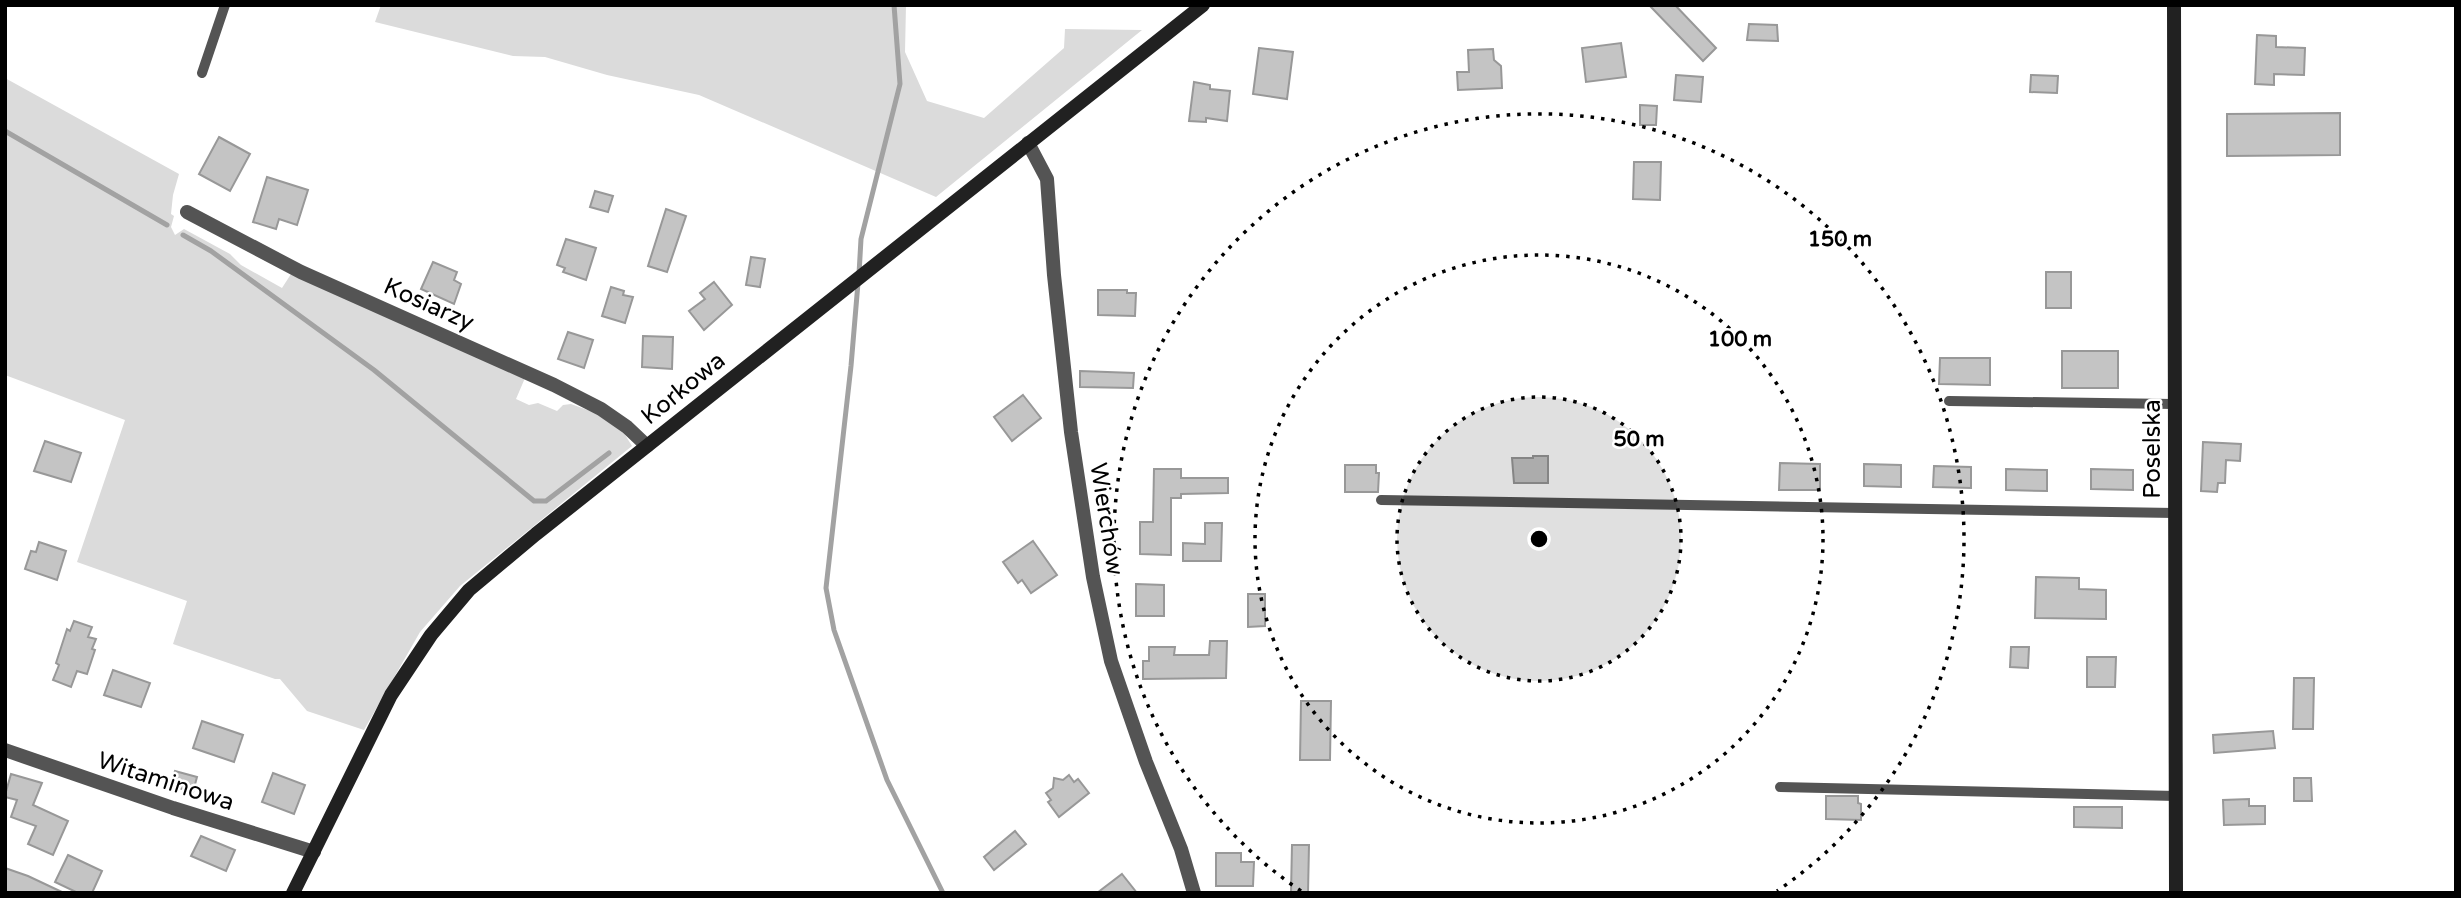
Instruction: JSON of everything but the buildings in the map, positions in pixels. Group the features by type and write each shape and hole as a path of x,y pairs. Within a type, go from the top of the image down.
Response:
{"street":[{"name":"Korkowa","path":"293,893 391,695 431,635 469,590 1203,5"},
{"name":"Poselska","path":"2174,5 2176,893"},
{"name":"Wierchów","path":"1028,143 1047,179 1071,432 1093,577 1111,661 1146,762 1181,849 1194,893"},
{"name":"Kosiarzy","path":"187,212 301,272 554,385 601,409 627,426 648,446"},
{"name":"Witaminowa","path":"5,750 173,808 314,852"}],"lane":[{"path":"202,74 225,5"},
{"path":"1949,401 2174,404"},
{"path":"1381,500 2175,513"},
{"path":"1780,787 2176,796"}],"shaded area":[{"path":"381,5 906,5 905,52 927,101 984,118 1064,48 1065,29 1142,30 936,197 699,95 607,75 545,57 513,56 375,22"},
{"path":"5,78 179,174 171,214 174,216 171,227 175,235 184,229 230,254 241,265 282,288 291,274 525,378 516,399 529,405 538,403 557,411 563,405 571,404 593,412 622,430 632,446 460,586 420,632 364,730 307,711 280,679 173,644 187,601 77,562 125,420 5,375"}],"waterway":[{"path":"859,274 861,239 900,84 894,5"},
{"path":"5,131 167,225"},
{"path":"183,235 211,251 374,370 534,501 546,501 609,453"},
{"path":"858,283 826,588 834,630 887,780 943,893"}]}
